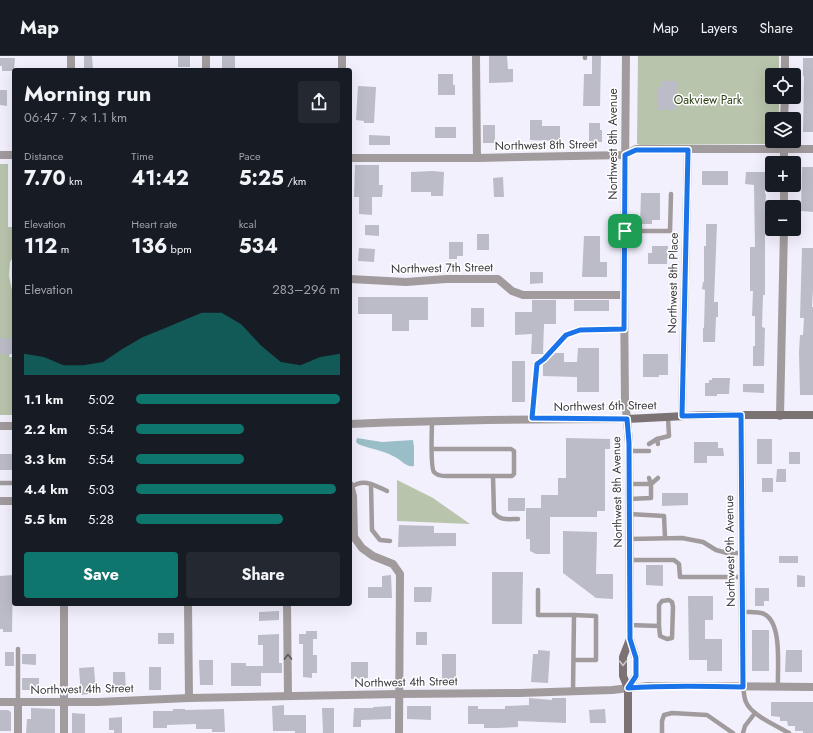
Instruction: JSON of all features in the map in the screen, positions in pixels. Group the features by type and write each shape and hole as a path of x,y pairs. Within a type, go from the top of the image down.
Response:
{"main road":[{"name":"Northwest 6th Street","path":"627,419 682,416 813,415"},
{"name":"Northwest 8th Avenue","path":"627,419 629,451 630,639 636,658 636,676 628,688"},
{"name":"Northwest 8th Avenue","path":"628,733 628,688 623,676 623,656 630,639"}],"street":[{"path":"71,56 71,68"},
{"path":"206,56 206,68"},
{"path":"342,56 342,68"},
{"path":"476,56 477,158"},
{"name":"Northwest 8th Avenue","path":"626,56 624,329 627,419"},
{"path":"785,56 785,68"},
{"name":"Northwest 8th Street","path":"352,158 477,158 625,155 636,150 688,150 765,146"},
{"name":"Northwest 8th Street","path":"801,147 813,148"},
{"name":"Northwest 8th Place","path":"682,416 688,150"},
{"path":"0,155 12,155"},
{"path":"780,416 784,236"},
{"name":"Northwest 7th Street","path":"352,279 406,282 446,279 498,278 512,291 523,295 624,295"},
{"name":"Northwest 9th Avenue","path":"741,415 743,687"},
{"name":"Northwest 6th Street","path":"352,424 432,420 532,418 627,419"},
{"path":"0,426 12,426"},
{"path":"352,493 354,537 362,548 373,556 392,564 400,574 399,733"},
{"path":"0,501 12,501"},
{"path":"64,606 64,733"},
{"path":"188,606 189,698"},
{"path":"288,606 288,696"},
{"name":"Northwest 4th Street","path":"0,702 98,702 189,698 478,694 614,690 682,686 813,688"},
{"path":"18,702 18,733"}],"lane":[{"path":"625,231 670,231 671,194"},
{"path":"532,418 537,364 544,359 566,335 580,330 624,329"},
{"path":"649,444 669,436 668,417"},
{"path":"432,420 432,448 432,467 434,473 439,476 512,476 514,474 514,451 511,449 432,448"},
{"path":"629,451 649,451"},
{"path":"493,476 494,512 497,517 502,520 518,519"},
{"path":"629,499 651,498 651,484 649,478"},
{"path":"629,484 651,484 658,478"},
{"path":"352,485 357,482 362,482 387,491"},
{"path":"0,483 12,483"},
{"path":"371,484 372,530 380,540 390,541"},
{"path":"629,514 664,516 665,538"},
{"path":"629,539 682,538 703,542 716,550 728,553 742,553"},
{"path":"629,560 674,560 679,564 680,577 742,578"},
{"path":"538,590 538,615 596,616 596,660 574,660"},
{"path":"669,600 672,602 673,607 672,638 667,639 660,636 659,626 659,605 662,601 669,600"},
{"path":"743,612 763,614 773,623 776,630 777,640 778,687"},
{"path":"574,615 574,691"},
{"path":"630,625 659,626"},
{"path":"18,649 18,702"},
{"path":"743,687 745,702 748,706 755,713 789,733"},
{"path":"662,733 662,721 664,715 672,713 707,715 733,733"},
{"path":"743,733 745,726 755,713"}],"green space":[{"name":"Oakview Park","path":"638,56 779,56 779,68 765,68 765,104 779,104 779,112 765,112 765,144 637,144"},
{"path":"0,164 8,164 8,227 12,227 12,258 10,262 9,276 12,290 12,349 9,357 12,357 12,415 0,415"},
{"path":"397,480 433,498 470,524 397,521"}],"water":[{"path":"357,438 382,442 413,440 414,466 406,465 395,457 386,453 358,444 356,442"}],"building":[{"path":"84,56 92,56 93,68 84,68"},
{"path":"178,56 190,56 190,67 178,67"},
{"path":"222,56 235,56 235,68 222,68"},
{"path":"489,56 507,56 508,69 513,69 513,82 489,83"},
{"path":"592,56 601,56 600,106 583,106 584,74 592,74"},
{"path":"0,58 15,58 14,68 12,68 12,71 2,71 2,66 0,66"},
{"path":"803,58 813,58 813,132 803,132"},
{"path":"438,74 453,74 455,95 438,95"},
{"path":"661,81 677,81 676,110 657,110 657,87 661,87"},
{"path":"358,86 376,87 374,123 364,123 364,121 356,120"},
{"path":"0,90 7,90 7,106 0,105"},
{"path":"530,120 542,120 542,126 560,126 560,141 530,140"},
{"path":"589,123 600,123 600,130 602,130 602,142 589,142"},
{"path":"483,125 495,125 495,143 483,143"},
{"path":"435,127 456,127 456,138 435,138"},
{"path":"369,135 390,136 390,145 369,145"},
{"path":"355,165 379,165 379,185 383,185 382,197 372,197 372,215 359,214 359,197 354,197"},
{"path":"802,167 813,167 813,212 801,211"},
{"path":"702,171 728,171 728,185 702,185"},
{"path":"411,172 444,172 443,196 431,196 431,192 411,192"},
{"path":"746,172 765,172 765,295 763,295 762,327 765,328 764,366 753,366 755,316 752,316 753,291 750,291 750,247 755,247 754,185 745,184"},
{"path":"503,177 504,197 494,197 493,178"},
{"path":"641,193 660,193 660,220 652,220 652,224 640,224"},
{"path":"706,224 717,224 714,302 718,302 718,317 716,317 715,342 703,342 705,290 702,289 704,282 704,246 706,246"},
{"path":"365,225 379,225 379,236 365,235"},
{"path":"477,234 489,234 489,250 477,250"},
{"path":"584,236 600,236 600,262 607,262 607,277 582,277"},
{"path":"449,242 463,242 463,256 457,256 457,259 449,259"},
{"path":"652,246 668,246 667,264 648,264 648,253 652,253"},
{"path":"359,248 375,249 374,262 358,261"},
{"path":"802,248 813,248 813,395 800,395 799,352 800,335 803,335 804,318 800,318"},
{"path":"530,272 543,272 543,283 530,284"},
{"path":"358,297 428,297 428,320 409,320 409,331 392,331 392,314 358,314"},
{"path":"532,300 556,300 556,324 544,324 543,353 545,353 543,354 531,354 532,334 515,335 515,312 532,312"},
{"path":"574,300 609,300 609,311 574,311"},
{"path":"471,308 484,308 484,327 471,327"},
{"path":"0,338 12,338 12,354 0,354"},
{"path":"578,348 599,348 599,392 577,392 577,377 543,376 543,364 555,353 564,353 564,362 577,362"},
{"path":"643,354 668,354 668,375 659,375 659,377 643,377"},
{"path":"512,361 525,361 525,402 512,402"},
{"path":"712,378 730,378 729,394 705,396 705,383 709,383 709,380 712,380"},
{"path":"743,384 764,384 764,393 743,392"},
{"path":"566,438 610,439 610,449 605,449 605,511 597,511 597,517 550,517 550,554 536,554 530,551 530,539 526,539 526,508 541,508 541,495 558,495 558,478 566,478"},
{"path":"757,439 772,439 772,464 757,464"},
{"path":"694,442 718,442 718,448 723,448 724,456 707,456 707,463 694,463"},
{"path":"789,452 800,452 800,464 789,464"},
{"path":"0,454 12,454 12,470 0,470"},
{"path":"777,469 786,469 786,482 776,482"},
{"path":"762,478 773,478 773,492 762,492"},
{"path":"662,493 688,493 688,505 662,506"},
{"path":"508,498 525,498 525,511 508,511"},
{"path":"399,525 434,526 434,533 456,533 456,546 398,547"},
{"path":"563,531 597,532 596,574 613,574 613,599 596,598 563,573"},
{"path":"779,556 798,556 798,563 779,563"},
{"path":"646,565 663,565 663,586 646,585"},
{"path":"492,572 523,572 522,624 492,624"},
{"path":"12,575 12,632 3,632 3,629 0,629 0,576"},
{"path":"391,575 392,598 368,598 368,587 382,587 382,576"},
{"path":"797,575 805,576 805,587 797,587"},
{"path":"414,587 432,587 431,602 414,602"},
{"path":"755,588 769,588 769,601 764,601 764,606 755,606"},
{"path":"688,596 713,596 713,620 705,620 705,639 722,639 722,671 707,671 707,660 689,660"},
{"path":"279,611 279,620 259,621 259,612"},
{"path":"752,630 769,630 769,671 752,671"},
{"path":"306,631 317,631 317,639 313,639 313,655 317,655 317,673 312,673 312,678 303,677 303,644 299,644 299,634 306,634"},
{"path":"416,632 427,632 427,645 416,645"},
{"path":"158,633 174,633 174,644 158,644"},
{"path":"279,634 279,663 282,663 282,673 261,673 261,686 231,686 231,663 246,663 246,666 263,666 263,645 258,645 258,635"},
{"path":"538,650 550,651 548,683 531,682 533,654 538,654"},
{"path":"786,650 802,650 802,672 785,672"},
{"path":"5,652 14,652 14,666 5,666"},
{"path":"22,654 36,654 36,665 22,664"},
{"path":"442,654 456,654 456,681 442,680"},
{"path":"199,660 213,660 213,685 200,685"},
{"path":"351,662 368,662 368,678 351,679"},
{"path":"94,667 96,693 81,695 79,668"},
{"path":"149,667 161,667 161,690 149,690"},
{"path":"113,672 125,672 126,691 113,692"},
{"path":"22,678 39,678 39,690 22,690"},
{"path":"529,698 552,700 552,698 566,698 566,723 518,721 518,727 498,728 484,728 484,724 468,724 468,706 478,706 478,709 505,709 505,706 529,705"},
{"path":"771,702 813,702 813,733 795,731 795,726 788,726 787,721 780,721 780,717 771,716"},
{"path":"284,705 284,715 306,715 306,733 295,733 295,731 273,731 272,706"},
{"path":"391,706 391,719 361,720 361,727 353,727 354,708"},
{"path":"407,706 431,706 431,720 407,719"},
{"path":"31,708 55,709 55,733 26,733 27,719 31,719"},
{"path":"322,708 334,708 334,733 323,733"},
{"path":"173,709 224,709 225,732 212,732 212,729 196,729 196,724 167,725 167,728 153,728 153,711 173,711"},
{"path":"605,709 606,723 590,723 589,710"},
{"path":"0,710 8,710 11,712 11,731 0,731"},
{"path":"72,713 85,714 85,733 72,733"},
{"path":"122,717 122,733 114,733 114,730 109,730 109,718"}],"route":[{"path":"636,150 688,150 682,416 741,415 743,687 648,686 628,688 636,676 636,658 630,639 629,443 627,419 532,418 537,364 544,359 566,335 580,330 624,329 625,231 625,155 636,150"}]}
